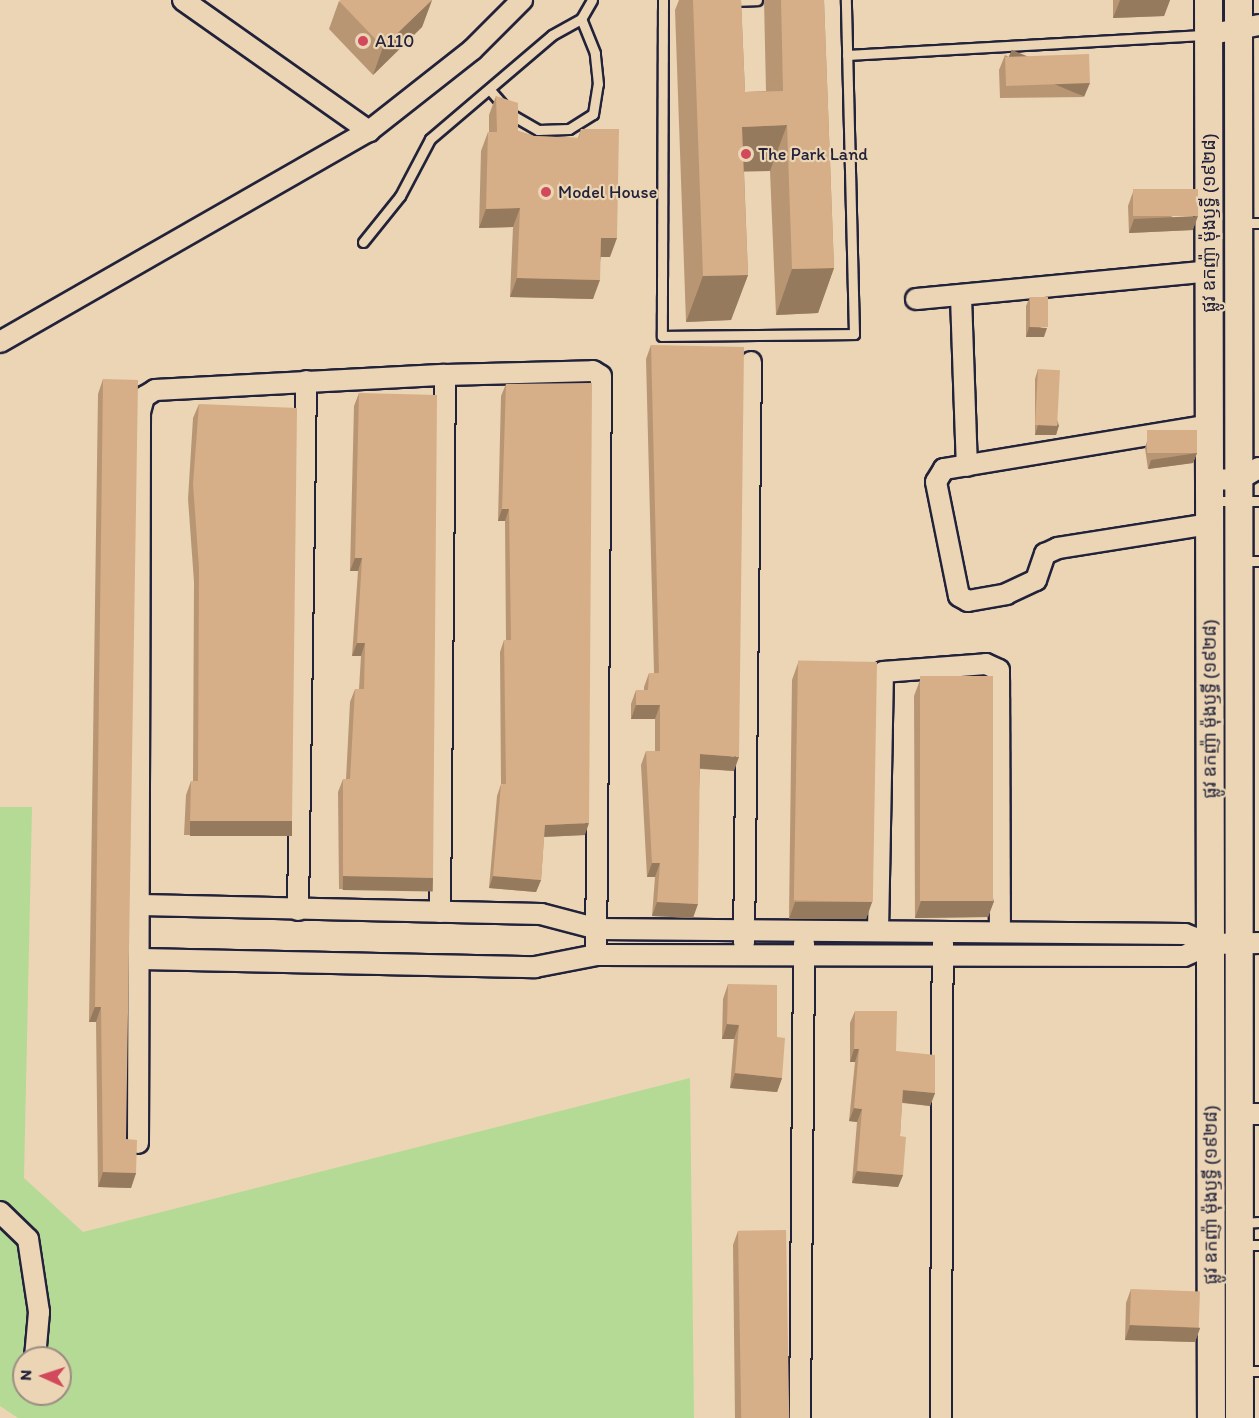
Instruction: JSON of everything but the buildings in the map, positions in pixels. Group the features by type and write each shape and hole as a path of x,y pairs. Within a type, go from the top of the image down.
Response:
{"main road":[{"name":"ផ្លូវ ឧកញ៉ា ម៉ុងឫទ្ធី (១៩២៨)","path":"1208,0 1211,1418"},
{"name":"ផ្លូវ ឧកញ៉ា ម៉ុងឫទ្ធី (១៩២៨)","path":"1238,0 1249,27 1249,1371 1239,1418"}],"street":[{"path":"183,0 369,131"},
{"path":"0,342 369,131 472,50 522,0"},
{"path":"1207,35 1249,27"},
{"path":"916,299 961,297 1210,271"},
{"path":"961,297 967,466"},
{"path":"744,955 751,362"},
{"path":"138,1143 141,959 140,405 155,390 445,375 593,371 601,376 596,955"},
{"path":"440,912 445,375"},
{"path":"298,910 306,381"},
{"path":"1210,425 944,469 936,482 959,596 968,601 1006,594 1036,580 1046,554 1058,548 1249,487"},
{"path":"878,931 883,672 986,664 999,670 1000,932"},
{"path":"141,905 541,914 598,929 1185,934 1211,944"},
{"path":"800,1418 804,931"},
{"path":"941,1418 944,932"},
{"path":"141,959 535,967 596,955 1184,956 1211,944 1249,943"},
{"path":"0,1212 28,1239 39,1311 36,1346"}],"lane":[{"path":"363,242 400,196 430,139 552,35 581,19 592,0"},
{"path":"721,1 756,0"},
{"path":"675,3 663,2 662,336 854,334 846,0"},
{"path":"490,90 512,115 538,130 569,129 593,114 596,63 581,19"},
{"path":"847,55 1207,35"}],"green space":[{"path":"0,807 32,807 24,1178 83,1232 690,1078 694,1418 18,1418 0,1406"}],"place":[{"name":"A110","path":"363,41"},
{"name":"The Park Land","path":"746,154"},
{"name":"Model House","path":"546,192"}]}
